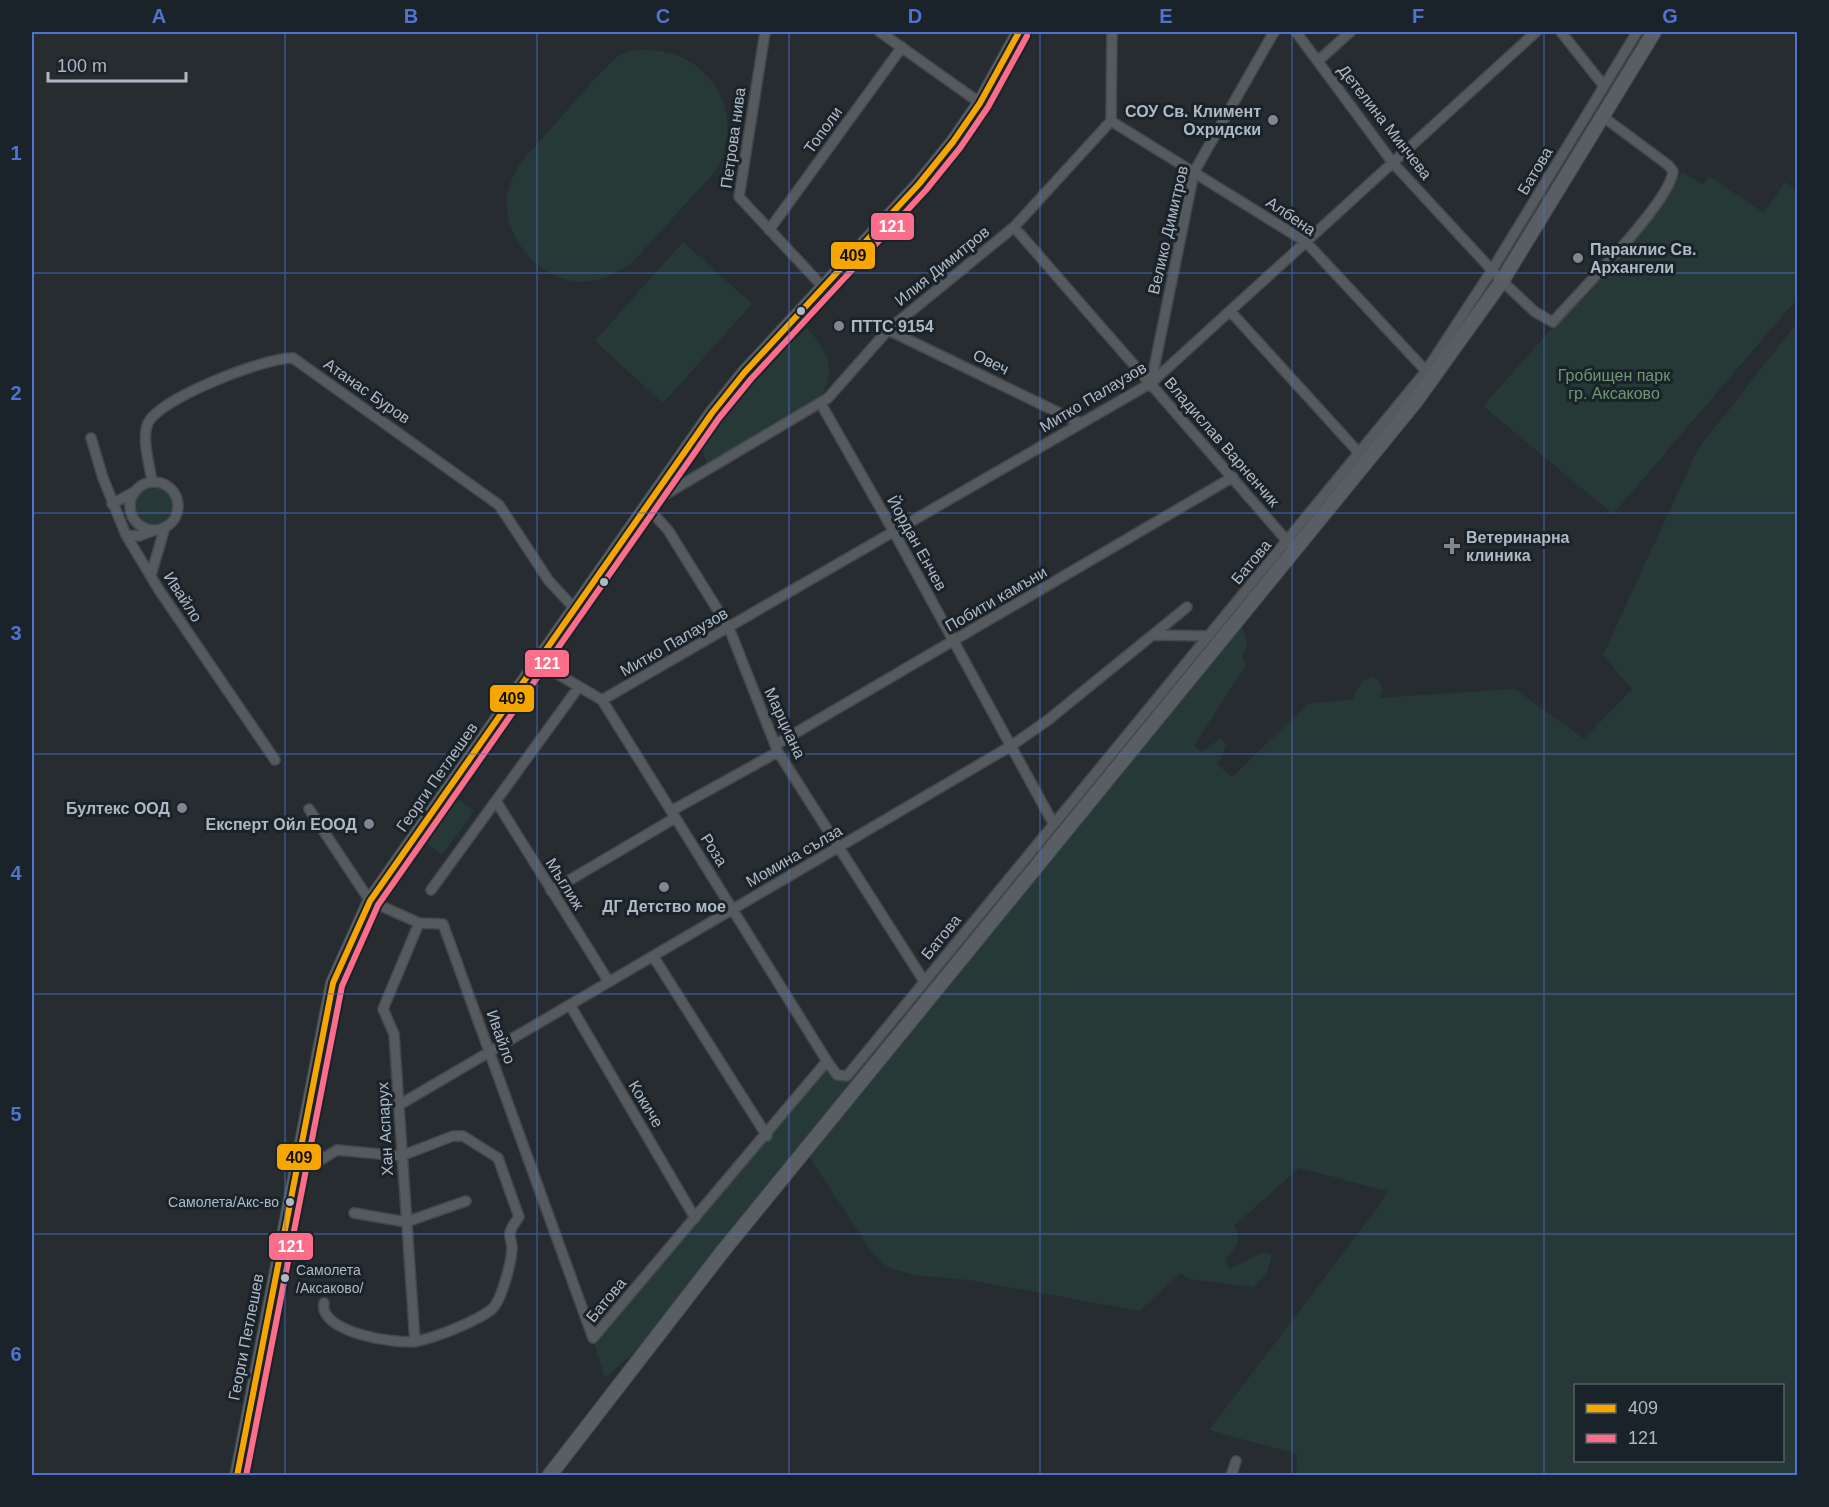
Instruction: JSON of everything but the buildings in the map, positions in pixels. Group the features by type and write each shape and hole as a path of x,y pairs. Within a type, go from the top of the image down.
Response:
{"main road":[{"name":"Георги Петлешев","path":"237,1476 333,983 370,901 646,506 744,373 919,184 953,142 980,103 1019,32"},
{"path":"549,1476 723,1251 1416,401 1602,116 1654,32"}],"street":[{"name":"Петрова нива","path":"765,32 738,190 743,204 824,288"},
{"path":"880,32 980,103"},
{"path":"1111,121 1112,32"},
{"name":"Велико Димитров","path":"1151,382 1194,172 1274,32"},
{"name":"Детелина Минчева","path":"1296,32 1393,163 1497,275 1535,312 1552,322 1657,205 1668,187 1673,171 1602,116"},
{"path":"1318,61 1350,32"},
{"name":"Митко Палаузов","path":"602,700 1151,382 1536,32"},
{"path":"1561,32 1604,86"},
{"name":"Батова","path":"843,1078 847,1077 1053,823 1288,542 1426,370 1497,275 1637,32"},
{"name":"Тополи","path":"769,230 902,47"},
{"name":"Албена","path":"1111,121 1306,242 1426,370"},
{"name":"Илия Димитров","path":"646,506 821,404 888,330 1014,226 1111,121"},
{"name":"Владислав Варненчик","path":"1014,226 1288,542"},
{"path":"1230,311 1360,454"},
{"name":"Овеч","path":"888,330 1080,423"},
{"name":"Атанас Буров","path":"152,482 145,432 150,420 158,412 211,382 279,358 293,358 499,505 549,581 575,609"},
{"name":"Йордан Енчев","path":"821,404 894,532 1053,823"},
{"name":"Ивайло","path":"91,438 112,504 126,535 275,760"},
{"name":"Побити камъни","path":"551,891 954,641 1233,477"},
{"path":"112,504 152,482 168,487 177,500 176,516 161,528 139,537 126,535"},
{"path":"136,490 130,505 135,520 148,529 161,528"},
{"name":"Марциана","path":"646,506 668,531 729,628 777,749 924,981"},
{"path":"151,575 161,528"},
{"name":"Момина сълза","path":"399,1105 1011,746 1187,607"},
{"path":"1154,635 1209,636"},
{"name":"Роза","path":"537,662 602,700 734,908 827,1061 843,1078"},
{"path":"431,890 578,687"},
{"name":"Мъглиж","path":"496,801 609,982"},
{"path":"309,809 370,901"},
{"name":"Ивайло","path":"370,901 418,923 444,924 593,1338"},
{"name":"Хан Аспарух","path":"415,1342 394,1034 383,1009 418,923"},
{"path":"653,956 767,1136"},
{"name":"Кокиче","path":"570,1005 696,1218"},
{"name":"Батова","path":"593,1338 767,1136 827,1061"},
{"path":"317,1162 337,1150 401,1156 459,1135 494,1154 501,1163 519,1217 510,1233 512,1249 499,1300 493,1308 440,1334 415,1342 364,1336 329,1321 323,1313 324,1303"},
{"path":"354,1213 406,1222 466,1201"},
{"path":"1231,1476 1236,1461"}],"green space":[{"path":"1637,32 1645,32 1494,280 1423,387 640,1347 605,1378 593,1338 827,1061 843,1078 1426,370"},
{"path":"635,50 666,52 675,55 693,63 708,77 725,107 727,130 724,152 713,174 629,265 615,273 590,281 573,281 557,277 530,258 512,230 507,197 510,183 520,163 603,70 618,56"},
{"name":"Гробищен парк гр. Аксаково","path":"1682,171 1703,185 1709,176 1764,213 1785,182 1797,191 1797,299 1613,514 1483,406 1663,203"},
{"path":"683,242 752,304 663,403 595,341"},
{"path":"1797,323 1797,1475 1296,1475 1297,1454 1209,1430 1382,1202 1387,1191 1299,1168 1234,1226 1238,1240 1235,1248 1225,1260 1229,1269 1263,1252 1272,1254 1267,1273 1253,1287 1189,1279 1181,1273 1139,1311 969,1280 914,1275 886,1267 871,1251 808,1155 1228,639 1230,641 1242,626 1247,643 1242,658 1246,664 1194,746 1202,752 1221,738 1227,745 1217,764 1232,777 1309,703 1352,700 1362,681 1372,677 1380,682 1383,691 1379,698 1515,689 1584,739 1632,689 1603,655 1698,449"},
{"path":"807,328 820,345 828,361 828,378 820,399 707,463 701,448 750,381"},
{"path":"154,482 171,489 178,506 171,523 154,530 137,523 130,506 137,489"},
{"path":"453,795 474,811 442,855 421,839"}],"transit line":[{"name":"409","path":"237,1476 333,983 370,901 712,413 744,373 919,184 953,142 980,103 1019,32"},
{"name":"121","path":"246,1476 342,986 378,905 719,418 751,379 926,190 960,148 988,107 1027,36"}],"place":[{"name":"СОУ Св. Климент Охридски","path":"1273,120"},
{"name":"Параклис Св. Архангели","path":"1578,258"},
{"name":"ПТТС 9154","path":"839,326"},
{"name":"Ветеринарна клиника","path":"1452,546"},
{"name":"Бултекс ООД","path":"182,808"},
{"name":"Експерт Ойл ЕООД","path":"369,824"},
{"name":"ДГ Детство мое","path":"664,887"},
{"name":"Самолета/Акс-во","path":"290,1202"},
{"name":"Самолета /Аксаково/","path":"285,1278"}]}
